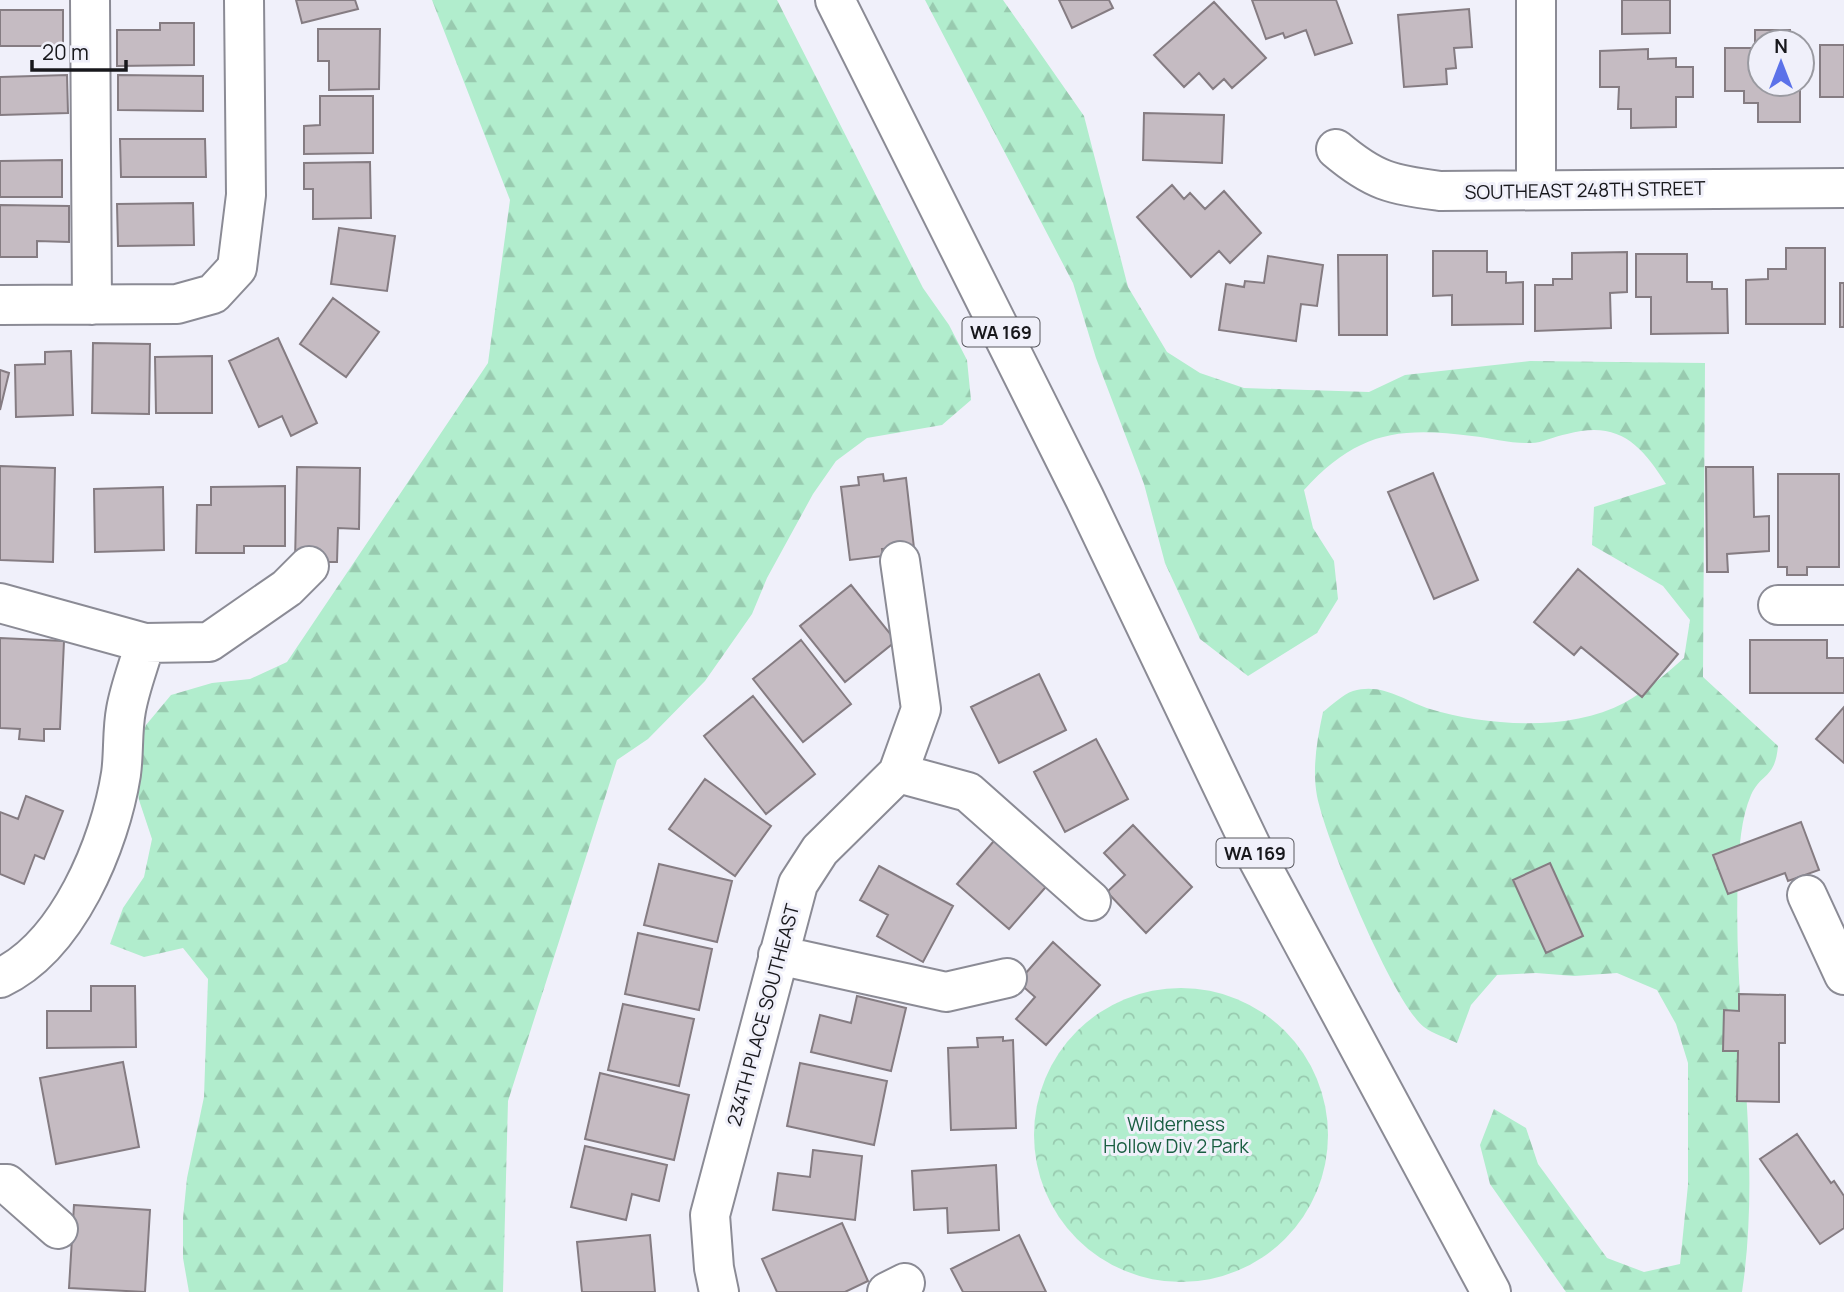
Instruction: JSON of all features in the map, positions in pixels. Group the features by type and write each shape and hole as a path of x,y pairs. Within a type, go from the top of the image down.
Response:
{"street":[{"path":"90,0 92,305"},
{"path":"0,305 177,304 200,300 213,294 237,268 246,195 244,0"},
{"name":"WA 169","path":"835,0 1084,497 1253,850 1489,1291"},
{"path":"1536,0 1536,190"},
{"name":"SOUTHEAST 248TH STREET","path":"1336,149 1364,173 1396,184 1440,191 1844,188"},
{"path":"900,561 921,709 898,773 968,792 1091,901"},
{"path":"0,603 145,643 209,642 286,587 309,566"},
{"path":"1778,606 1844,606"},
{"path":"0,978 38,953 73,905 110,829 121,773 126,709 145,643"},
{"name":"234TH PLACE SOUTHEAST","path":"719,1292 714,1268 710,1215 798,884 820,850 898,773"},
{"path":"1807,895 1844,975"},
{"path":"778,955 946,992 1007,978"},
{"path":"0,1184 7,1184 58,1228"}],"green space":[{"path":"432,0 777,0 923,288 949,325 967,360 971,400 942,425 867,438 836,461 813,494 767,578 752,614 705,681 648,739 617,760 508,1101 503,1292 189,1292 183,1258 183,1218 187,1178 204,1097 208,979 183,948 144,957 110,944 123,908 144,877 152,839 139,800 133,762 146,725 171,695 212,683 250,679 287,662 488,363 510,200"},
{"path":"925,0 1003,0 1084,116 1128,287 1167,352 1200,373 1244,388 1369,392 1405,375 1530,361 1705,363 1703,677 1778,746 1771,770 1751,795 1739,854 1737,927 1749,1187 1748,1239 1742,1292 1566,1292 1490,1184 1480,1145 1494,1109 1526,1128 1538,1164 1607,1258 1644,1272 1680,1264 1688,1185 1688,1063 1676,1024 1657,990 1617,973 1574,976 1536,973 1497,975 1471,1005 1457,1043 1424,1027 1395,987 1362,918 1333,846 1316,786 1316,754 1323,712 1353,691 1384,691 1430,709 1476,719 1554,722 1579,719 1624,703 1670,671 1684,658 1690,620 1663,586 1592,545 1594,507 1666,484 1637,447 1614,433 1600,430 1585,430 1531,443 1421,432 1379,438 1360,445 1323,471 1304,490 1313,528 1334,561 1338,599 1317,633 1248,676 1200,639 1165,563 1144,484 1096,358 1073,283"},
{"name":"Wilderness Hollow Div 2 Park","path":"1181,988 1210,991 1237,999 1263,1013 1285,1031 1303,1053 1317,1079 1325,1106 1328,1135 1325,1164 1317,1191 1303,1217 1285,1239 1263,1257 1237,1271 1210,1279 1181,1282 1152,1279 1125,1271 1099,1257 1077,1239 1059,1217 1045,1191 1037,1164 1034,1135 1037,1106 1045,1079 1059,1053 1077,1031 1099,1013 1125,999 1152,991"}],"building":[{"path":"296,0 355,0 358,9 302,23"},
{"path":"1059,0 1109,0 1113,8 1072,28"},
{"path":"1252,0 1336,0 1352,43 1315,55 1306,30 1285,38 1283,33 1266,39"},
{"path":"1622,0 1670,0 1670,33 1622,34"},
{"path":"1214,2 1266,58 1232,88 1224,79 1213,89 1199,73 1184,87 1154,55"},
{"path":"1469,9 1472,47 1454,48 1456,68 1446,69 1447,84 1404,87 1398,15"},
{"path":"0,10 63,10 63,46 0,46"},
{"path":"160,23 194,23 194,65 117,66 117,30 160,30"},
{"path":"318,29 380,29 379,89 329,90 329,61 318,61"},
{"path":"1820,45 1844,45 1844,97 1820,97"},
{"path":"1725,48 1746,48 1746,98 1800,98 1800,122 1758,122 1758,103 1744,103 1744,91 1725,91"},
{"path":"1648,49 1648,59 1676,58 1676,67 1693,67 1693,97 1676,97 1676,127 1631,128 1631,109 1618,109 1619,87 1600,87 1600,51"},
{"path":"67,75 68,113 0,115 0,77"},
{"path":"118,75 203,76 203,111 118,110"},
{"path":"320,96 373,96 373,153 304,154 304,126 320,125"},
{"path":"1144,113 1224,115 1222,163 1143,160"},
{"path":"120,139 205,139 206,177 121,177"},
{"path":"62,160 62,197 0,197 0,161"},
{"path":"370,162 371,218 313,219 313,189 304,189 304,163"},
{"path":"1172,185 1184,199 1190,193 1205,209 1224,191 1261,233 1230,263 1219,251 1191,277 1137,217"},
{"path":"193,203 194,245 118,246 117,204"},
{"path":"0,205 69,206 69,242 37,241 37,257 0,257"},
{"path":"339,228 395,236 387,291 331,284"},
{"path":"1786,248 1825,248 1825,324 1746,324 1746,280 1768,279 1768,269 1786,269"},
{"path":"1433,251 1487,251 1487,272 1506,272 1506,283 1523,282 1523,324 1452,325 1452,295 1433,296"},
{"path":"1627,252 1627,292 1610,293 1611,328 1535,331 1535,285 1553,285 1553,279 1572,279 1572,253"},
{"path":"1636,254 1687,254 1687,282 1712,282 1712,289 1727,289 1728,333 1651,334 1651,297 1636,297"},
{"path":"1338,255 1387,255 1387,335 1339,335"},
{"path":"1268,256 1323,265 1317,306 1301,304 1296,341 1219,330 1226,284 1244,287 1245,281 1264,283"},
{"path":"1840,283 1844,283 1844,327 1840,327"},
{"path":"333,298 379,332 346,377 300,344"},
{"path":"278,338 317,423 291,436 282,416 259,427 229,361"},
{"path":"93,343 150,344 149,414 92,413"},
{"path":"71,351 73,415 16,417 15,365 45,364 45,352"},
{"path":"212,356 212,413 156,413 155,357"},
{"path":"0,370 9,373 0,410"},
{"path":"0,466 55,468 53,562 0,560"},
{"path":"297,467 360,468 359,529 338,528 337,562 295,562"},
{"path":"1706,467 1753,467 1754,517 1769,516 1769,551 1727,554 1728,572 1707,572"},
{"path":"1433,473 1478,580 1434,599 1388,492"},
{"path":"883,474 884,481 906,478 914,548 882,549 883,556 850,560 841,487 859,485 858,477"},
{"path":"1778,474 1839,474 1839,567 1807,567 1807,575 1787,575 1787,567 1778,567"},
{"path":"285,486 285,546 244,546 244,553 196,553 197,505 211,505 211,487"},
{"path":"163,487 164,550 95,552 94,489"},
{"path":"1578,569 1678,654 1642,697 1581,647 1574,655 1534,622"},
{"path":"851,585 896,641 845,682 800,626"},
{"path":"0,638 64,641 60,729 44,729 44,741 19,739 20,729 0,728"},
{"path":"801,640 851,704 803,742 753,679"},
{"path":"1750,640 1827,640 1827,658 1844,658 1844,693 1750,693"},
{"path":"1039,674 1066,730 999,763 971,707"},
{"path":"753,696 815,774 766,814 704,736"},
{"path":"1844,707 1844,763 1816,739"},
{"path":"1096,739 1128,799 1065,832 1034,772"},
{"path":"705,779 771,826 735,876 669,829"},
{"path":"26,796 63,811 44,859 35,855 24,884 0,874 0,812 18,819"},
{"path":"1801,822 1819,870 1788,881 1785,873 1728,894 1713,855"},
{"path":"1133,825 1192,887 1146,933 1107,892 1125,875 1104,853"},
{"path":"999,835 1051,881 1009,929 957,884"},
{"path":"1550,863 1583,936 1546,953 1513,880"},
{"path":"659,864 732,881 717,942 644,925"},
{"path":"879,866 953,906 923,962 877,936 888,915 860,900"},
{"path":"638,933 712,949 699,1010 625,994"},
{"path":"1053,942 1100,985 1046,1045 1016,1019 1035,997 1018,982"},
{"path":"91,986 135,986 136,1047 47,1048 47,1011 91,1011"},
{"path":"1739,994 1785,995 1785,1043 1779,1043 1779,1102 1737,1101 1738,1051 1723,1051 1724,1010 1739,1011"},
{"path":"857,996 906,1008 891,1071 811,1052 820,1015 851,1023"},
{"path":"623,1004 694,1019 679,1086 608,1070"},
{"path":"1003,1037 1003,1041 1013,1040 1016,1128 951,1130 948,1048 978,1047 977,1038"},
{"path":"123,1062 139,1147 56,1164 40,1078"},
{"path":"800,1063 887,1081 874,1145 787,1126"},
{"path":"600,1073 689,1095 674,1160 585,1139"},
{"path":"1797,1134 1831,1183 1834,1181 1844,1196 1844,1228 1820,1244 1760,1159"},
{"path":"585,1146 667,1165 659,1201 632,1194 626,1220 571,1207"},
{"path":"813,1150 862,1156 855,1220 773,1210 778,1173 810,1177"},
{"path":"996,1165 999,1230 948,1233 947,1208 914,1210 912,1171"},
{"path":"74,1205 150,1210 145,1292 69,1288"},
{"path":"842,1223 868,1281 845,1292 777,1292 762,1259"},
{"path":"650,1235 655,1292 582,1292 577,1242"},
{"path":"1019,1235 1046,1292 963,1292 951,1269"}]}
